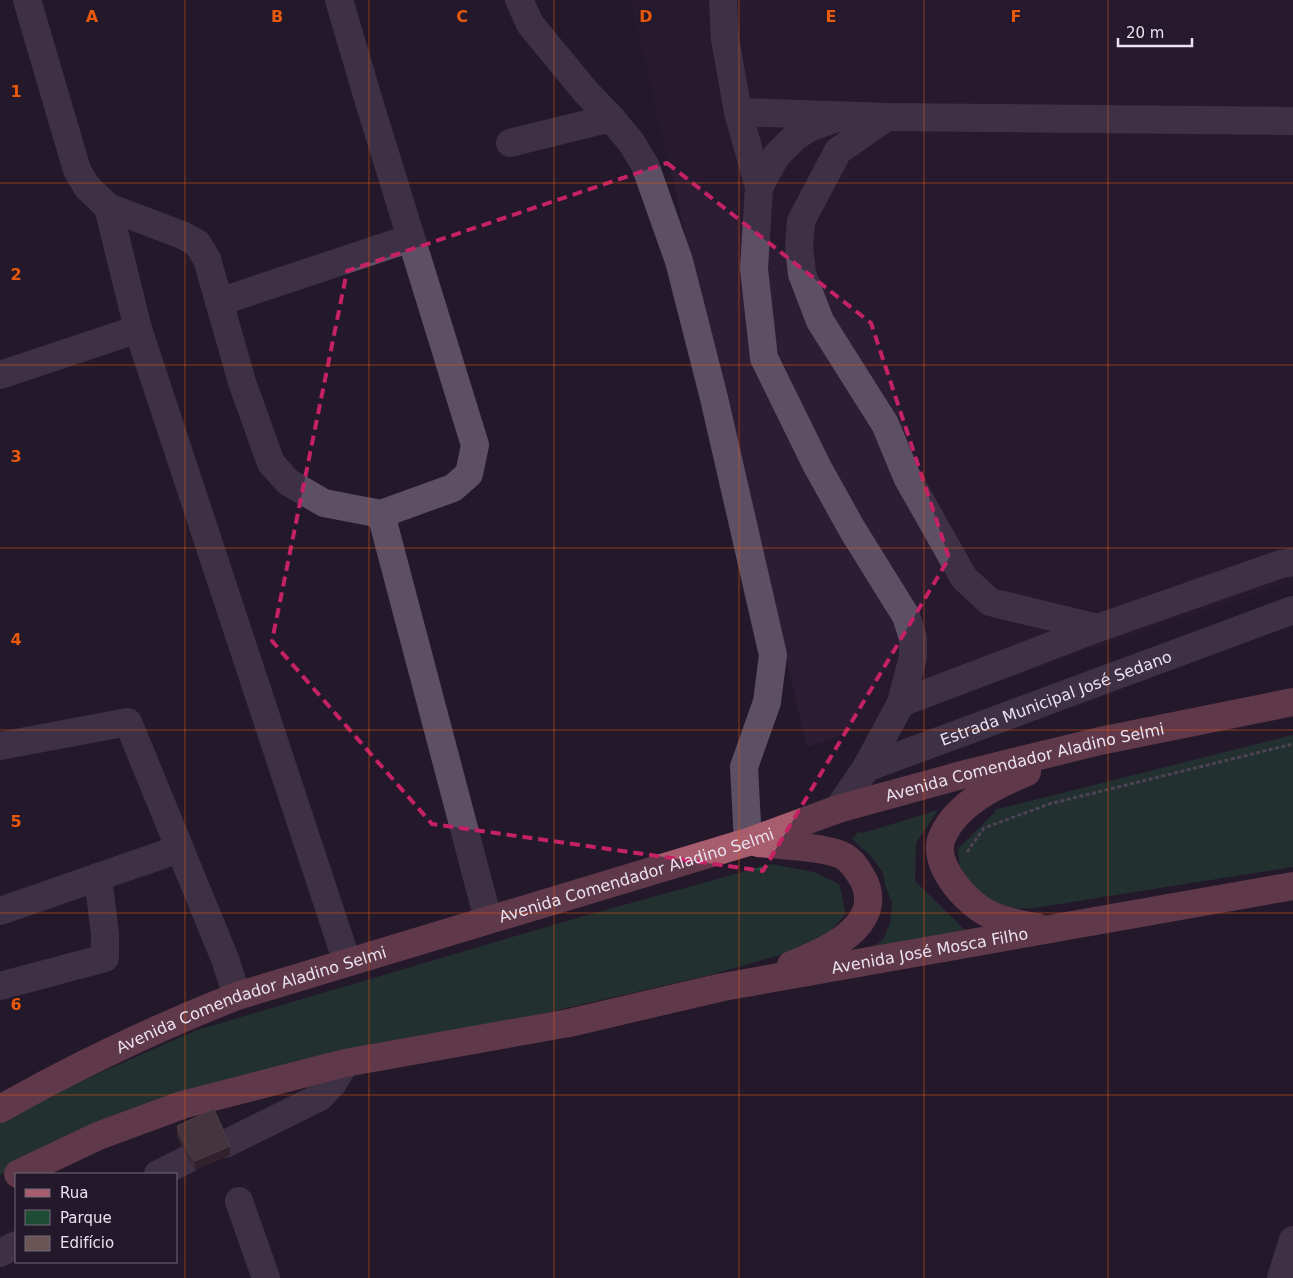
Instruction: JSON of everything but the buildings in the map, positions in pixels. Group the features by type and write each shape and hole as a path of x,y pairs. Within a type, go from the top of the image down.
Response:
{"main road":[{"name":"Avenida Comendador Aladino Selmi","path":"0,1109 58,1076 197,1012 237,996 748,842 838,810 969,773 1100,741 1293,702"},
{"path":"1049,928 1029,926 990,915 971,904 954,882 940,859 942,836 955,816 992,787 1100,741"},
{"path":"722,987 793,965 834,944 856,929 866,916 868,891 858,870 844,856 823,850 748,842"},
{"name":"Avenida José Mosca Filho","path":"21,1173 98,1136 182,1105 345,1064 569,1023 722,987 1293,886"},
{"name":"Avenida José Mosca Filho","path":"0,1183 15,1176"}],"street":[{"path":"28,0 77,170 87,187 108,206 182,235 197,243 207,259 242,382 270,463 288,482 324,503 381,514 453,488 469,474 475,445 339,0"},
{"path":"518,0 530,24 586,92 631,142 645,166 679,261 714,398 773,655 766,702 744,767 748,842"},
{"path":"723,0 725,39 738,112 760,187 754,269 764,358 817,466 852,529 906,616 913,638 913,656 900,703 866,768 838,810"},
{"path":"738,112 888,117 1293,121"},
{"path":"760,187 776,156 795,137 811,128 843,116"},
{"path":"888,117 838,151 801,221 798,247 802,274 820,321 885,424 908,478 964,578 990,602 1098,628"},
{"path":"510,143 611,118"},
{"path":"108,206 138,329 348,962"},
{"path":"219,302 411,238"},
{"path":"0,375 138,329"},
{"path":"381,514 488,919"},
{"path":"900,703 1098,628 1281,564 1293,562"},
{"name":"Estrada Municipal José Sedano","path":"866,768 1293,610"},
{"path":"0,746 128,722 224,959 237,996"},
{"path":"0,911 179,849"},
{"path":"0,986 105,958 105,934 98,877"},
{"path":"231,1141 320,1097 333,1083 345,1064"},
{"path":"160,1173 188,1159"},
{"path":"239,1201 266,1278"},
{"path":"1281,1278 1293,1240"},
{"path":"0,1253 15,1246"}],"path":[{"path":"940,859 962,860 984,828 1049,804 1293,744"}],"highlighted area":[{"path":"667,163 871,323 949,558 763,871 432,824 272,641 347,271"}],"shaded area":[{"path":"630,0 1293,0 1293,581 807,747"}],"green space":[{"path":"1293,735 1293,867 1034,908 1005,909 982,898 960,874 958,849 995,812 994,810"},
{"path":"938,810 916,843 915,881 966,931 871,948 883,940 890,923 892,902 882,871 871,856 852,839 858,832 863,833"},
{"path":"771,864 814,872 839,884 846,914 818,944 710,975 327,1063 12,1168 0,1175 0,1117 197,1030 570,920"}]}
